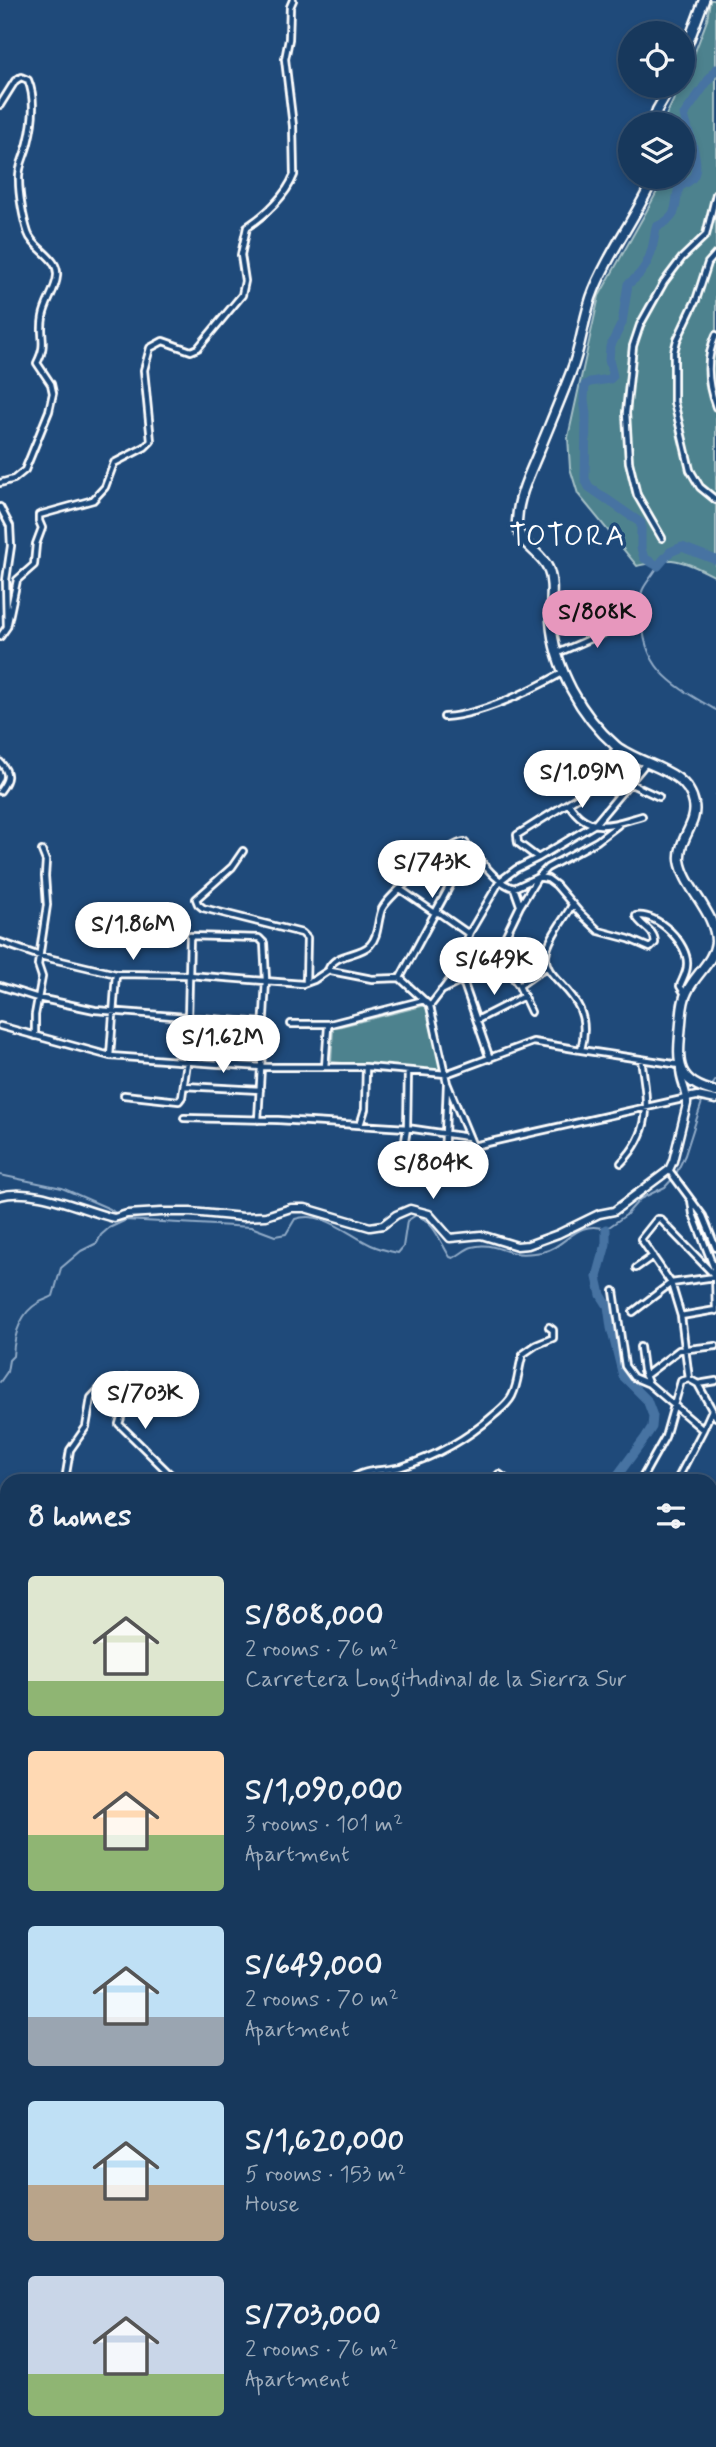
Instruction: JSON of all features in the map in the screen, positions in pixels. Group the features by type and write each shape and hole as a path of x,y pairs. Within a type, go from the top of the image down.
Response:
{"highway":[{"path":"695,24 704,0"},
{"path":"648,189 594,288 577,355 519,502 517,527 519,535 545,561 549,571 551,621 558,653 573,692 591,720 617,747 681,780 688,788 694,803 695,811 681,847 680,862 712,922 716,942 710,959 685,995 678,1050 680,1065 692,1084 699,1092 714,1097"}],"street":[{"path":"0,637 7,627 17,580 34,565 36,544 43,528 39,515 93,500 105,487 114,463 151,441 144,370 150,348 163,341 191,351 198,348 242,295 245,281 242,255 247,227 265,215 295,175 293,126 285,59 293,0"},
{"path":"0,105 19,78 28,79 33,115 29,143 20,167 19,190 28,235 54,263 57,277 43,313 41,331 44,349 37,363 51,384 51,408 25,470 14,479 0,483"},
{"path":"662,538 637,495 629,462 626,414 633,345 640,326 664,282 682,258 706,235 716,194"},
{"path":"716,254 708,263 696,300 677,340 674,352 674,402 690,470 700,487 716,499"},
{"path":"716,335 709,354 708,368 716,407"},
{"path":"0,507 10,526 11,546 6,580 7,627"},
{"path":"558,653 606,632 621,620"},
{"path":"444,717 464,716 514,697 565,671"},
{"path":"538,858 518,843 517,835 569,804 587,788 617,747"},
{"path":"0,762 9,775 0,791"},
{"path":"430,1006 453,976 470,932 500,881 595,824 646,763"},
{"path":"631,784 659,797"},
{"path":"569,804 580,819 595,824 618,825"},
{"path":"441,991 491,966 520,906 547,867 597,841 618,825 642,816"},
{"path":"329,970 331,962 367,948 373,942 382,909 400,889 458,842 464,842 500,881 514,888 520,906"},
{"path":"400,978 471,848"},
{"path":"35,1036 42,977 38,969 47,905 46,861 42,851"},
{"path":"243,851 232,867 197,899 198,904 203,908 247,921 302,933 307,938 306,983"},
{"path":"514,888 538,877 548,879 599,931 629,939 643,947 653,947 655,937 636,919 638,915 667,928 682,946 686,956 687,964 680,986 685,995"},
{"path":"400,889 435,913 470,932"},
{"path":"573,905 549,946 547,966 577,1000 584,1014 581,1050"},
{"path":"124,1095 178,1101 182,1097 187,1062 190,936 259,938 264,943 266,980 258,1120"},
{"path":"0,942 40,956 116,974 189,975 306,983 329,970 372,979 400,978 430,1006 447,1083 444,1160"},
{"path":"498,956 519,986 531,1012"},
{"path":"519,986 547,966"},
{"path":"110,1056 116,974"},
{"path":"463,981 490,1059"},
{"path":"0,986 38,998 95,1010 264,1023"},
{"path":"477,1020 524,996"},
{"path":"291,1024 330,1024 425,999"},
{"path":"325,1068 330,1024"},
{"path":"0,1026 110,1056 262,1067 366,1067 446,1074 536,1041 680,1065 679,1076 687,1098 673,1161 668,1170 614,1211 599,1214 528,1245 517,1246 481,1235 450,1238 429,1214 410,1209 383,1225 370,1227 305,1208 291,1208 266,1216 243,1217 191,1212 120,1216 33,1195 11,1193 0,1196"},
{"path":"621,1163 636,1144 648,1107 641,1059"},
{"path":"360,1125 365,1109 366,1067"},
{"path":"403,1154 407,1128 408,1071"},
{"path":"447,1083 473,1146 687,1098 699,1092"},
{"path":"184,1086 260,1090"},
{"path":"184,1118 407,1128 468,1137"},
{"path":"668,1170 691,1200 707,1226 716,1248"},
{"path":"681,1317 716,1310 715,1271 693,1214 691,1200"},
{"path":"689,1379 681,1317 671,1283 641,1239 659,1219 716,1277"},
{"path":"636,1268 653,1256"},
{"path":"633,1312 671,1283 716,1277"},
{"path":"614,1292 628,1372 648,1383 703,1430"},
{"path":"362,1474 416,1462 465,1440 477,1431 510,1400 517,1384 523,1354 553,1338 553,1330 549,1327"},
{"path":"645,1376 679,1350 716,1346"},
{"path":"640,1347 648,1383"},
{"path":"66,1474 70,1450 86,1427 91,1398 106,1382 130,1378 133,1378 120,1424 170,1474"},
{"path":"644,1474 665,1437 681,1381 689,1379 698,1384 716,1417"},
{"path":"698,1384 716,1381"},
{"path":"680,1474 712,1410"}],"green space":[{"path":"710,0 716,0 716,577 689,564 672,560 637,566 578,494 570,468 568,437 599,296 658,189 695,189 695,112 668,112 674,98 695,98 695,52 707,20"},
{"path":"426,1005 444,1072 331,1062 333,1028"}],"waterway":[{"path":"716,69 684,115 695,156 693,177 679,187 673,215 656,227 649,259 641,272 628,284 622,323 610,347 609,360 613,376 585,385 584,399 585,479 589,487 641,523 641,548 644,558 658,566 670,552 682,547 716,560"},
{"path":"658,566 641,594 643,631 647,647 653,661 673,683 716,710"},
{"path":"716,795 716,806"},
{"path":"710,1088 716,1080"},
{"path":"122,1218 251,1227 275,1236 286,1234 295,1219 315,1218 335,1224 371,1245 398,1253 403,1247 407,1221 416,1215 428,1222 453,1258 478,1246 489,1246 518,1254 542,1252 586,1228 606,1229 626,1215 640,1199 665,1187 675,1176 685,1155 703,1099"},
{"path":"0,1175 62,1188 117,1214"},
{"path":"0,1382 7,1372 9,1360 13,1356 16,1334 26,1313 53,1296 61,1268 81,1251 97,1243 109,1228 124,1221"},
{"path":"606,1229 606,1244 597,1277 601,1295 608,1306 623,1376 647,1400 653,1416 652,1427 618,1474"}],"district":[{"name":"TOTORA","path":"568,535"}]}
